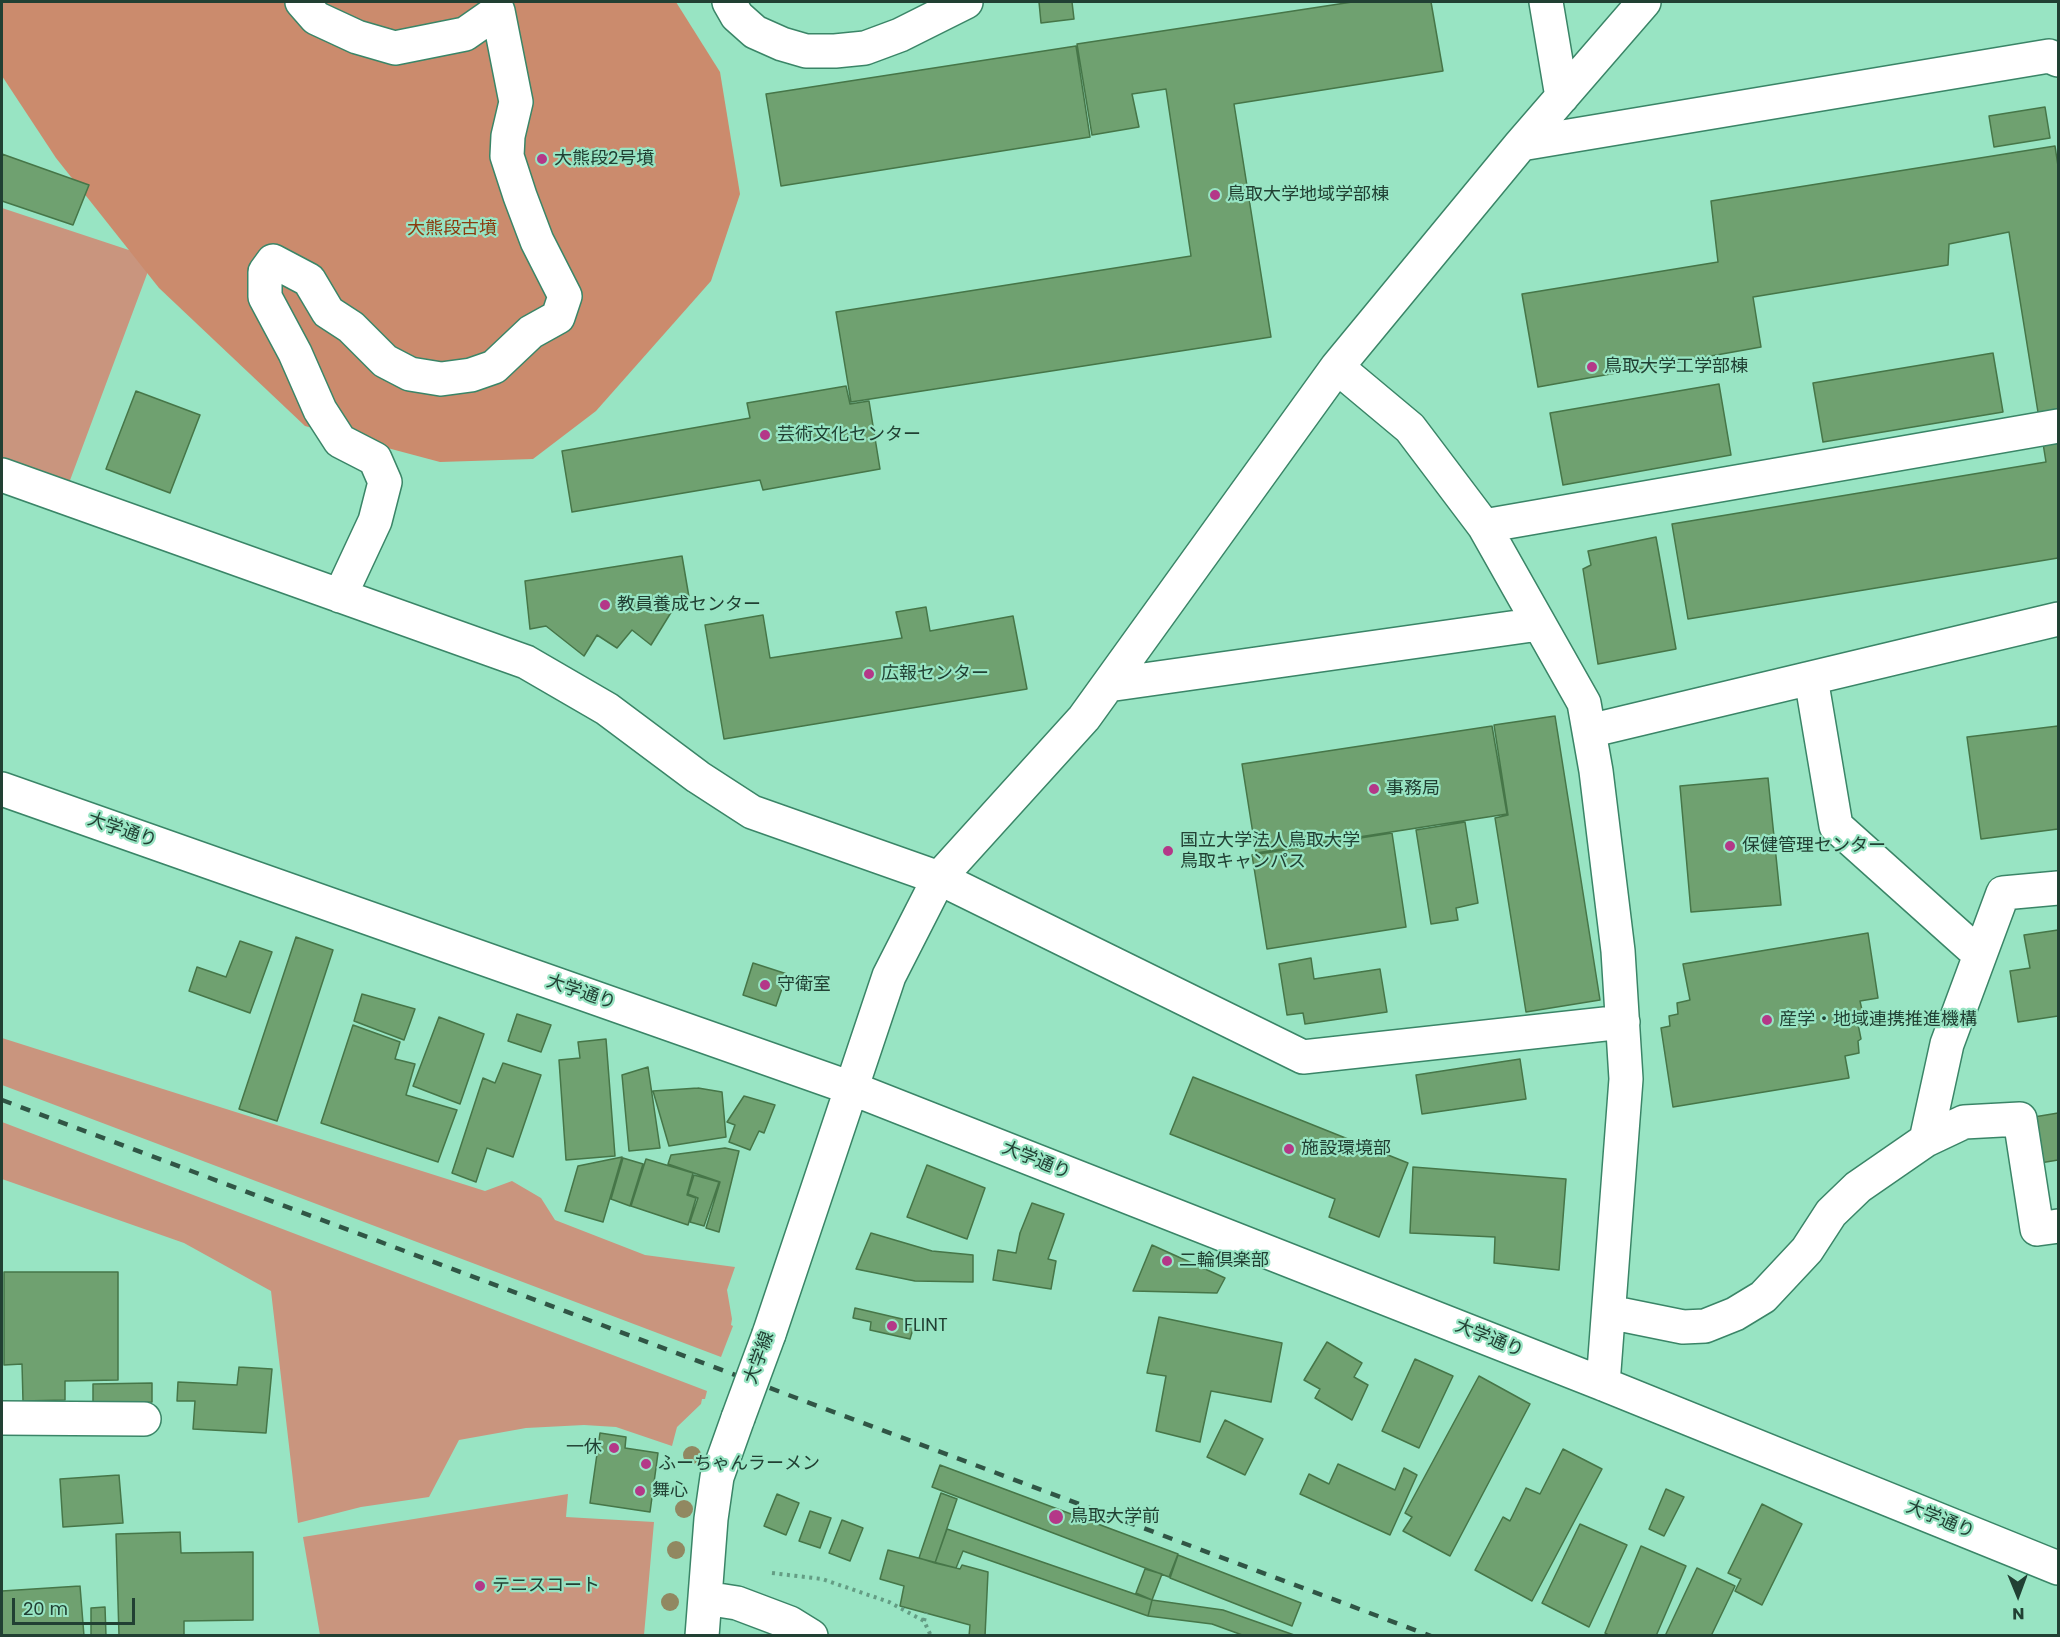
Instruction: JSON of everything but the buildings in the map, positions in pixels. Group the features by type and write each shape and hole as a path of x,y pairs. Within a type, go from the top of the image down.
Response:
{"street":[{"path":"302,2 316,18 357,37 395,48 465,34 498,11 516,102 508,136 507,156 537,241 565,296 558,317 531,332 494,368 471,375 441,379 411,374 385,361 351,327 328,312 309,280 273,261 265,272 265,297 295,353 320,410 340,441 375,459 385,482 375,521 340,596"},
{"path":"729,2 737,16 755,32 782,44 806,51 835,51 874,45 900,35 966,2"},
{"path":"1546,2 1562,97"},
{"name":"大学線","path":"702,1635 711,1519 717,1478 769,1334 889,976 939,878 1084,718 1337,367 1521,144 1644,2"},
{"path":"1521,144 2049,56 2058,60"},
{"path":"1337,367 1410,428 1484,526 1584,703 1598,782 1618,951 1626,1079 1603,1384"},
{"path":"1484,526 2058,426"},
{"path":"2,475 526,662 607,709 698,777 752,812 939,878 1303,1056 1623,1022"},
{"path":"1589,731 2058,619"},
{"path":"1107,685 1539,624"},
{"path":"1811,678 1836,825 1980,955"},
{"name":"大学通り","path":"2,789 851,1088 1603,1384 2058,1568"},
{"path":"1926,1140 1947,1044 2003,893 2058,888"},
{"path":"1609,1312 1683,1327 1705,1326 1734,1314 1763,1297 1807,1250 1831,1213 1858,1187 1926,1140 1964,1122 2020,1119 2037,1229 2058,1226"},
{"path":"2,1418 144,1419"},
{"path":"705,1598 737,1603 790,1623 812,1635"}],"path":[{"path":"769,1573 822,1579 889,1602 924,1621 931,1635"},
{"path":"924,1621 926,1612"}],"shaded area":[{"path":"2,208 153,258 69,483 2,459"},
{"path":"2,1038 485,1191 512,1181 541,1198 555,1220 645,1255 735,1267 727,1290 731,1325 733,1326 721,1357 2,1085"},
{"path":"2,1122 707,1391 705,1399 702,1399 701,1404 677,1427 672,1446 616,1427 584,1425 526,1428 459,1440 429,1497 361,1507 298,1523 271,1291 184,1243 2,1179"},
{"name":"テニスコート","path":"568,1494 566,1517 654,1522 644,1635 320,1635 303,1537"}],"green space":[{"name":"大熊段古墳","path":"2,2 676,2 720,72 740,194 711,281 596,411 533,459 440,462 305,426 159,288 56,158 2,76"}],"railway":[{"path":"2,1100 1431,1636"}],"place":[{"name":"大熊段2号墳","path":"542,159"},
{"name":"鳥取大学地域学部棟","path":"1215,195"},
{"name":"鳥取大学工学部棟","path":"1592,367"},
{"name":"芸術文化センター","path":"765,435"},
{"name":"教員養成センター","path":"605,605"},
{"name":"広報センター","path":"869,674"},
{"name":"事務局","path":"1374,789"},
{"name":"保健管理センター","path":"1730,846"},
{"name":"国立大学法人鳥取大学 鳥取キャンパス","path":"1168,851"},
{"name":"守衛室","path":"765,985"},
{"name":"産学・地域連携推進機構","path":"1767,1020"},
{"name":"施設環境部","path":"1289,1149"},
{"name":"二輪倶楽部","path":"1167,1261"},
{"name":"FLINT","path":"892,1326"},
{"name":"一休","path":"614,1448"},
{"name":"ふーちゃんラーメン","path":"646,1464"},
{"name":"舞心","path":"640,1491"},
{"name":"鳥取大学前","path":"1056,1517"},
{"name":"テニスコート","path":"480,1586"}]}
